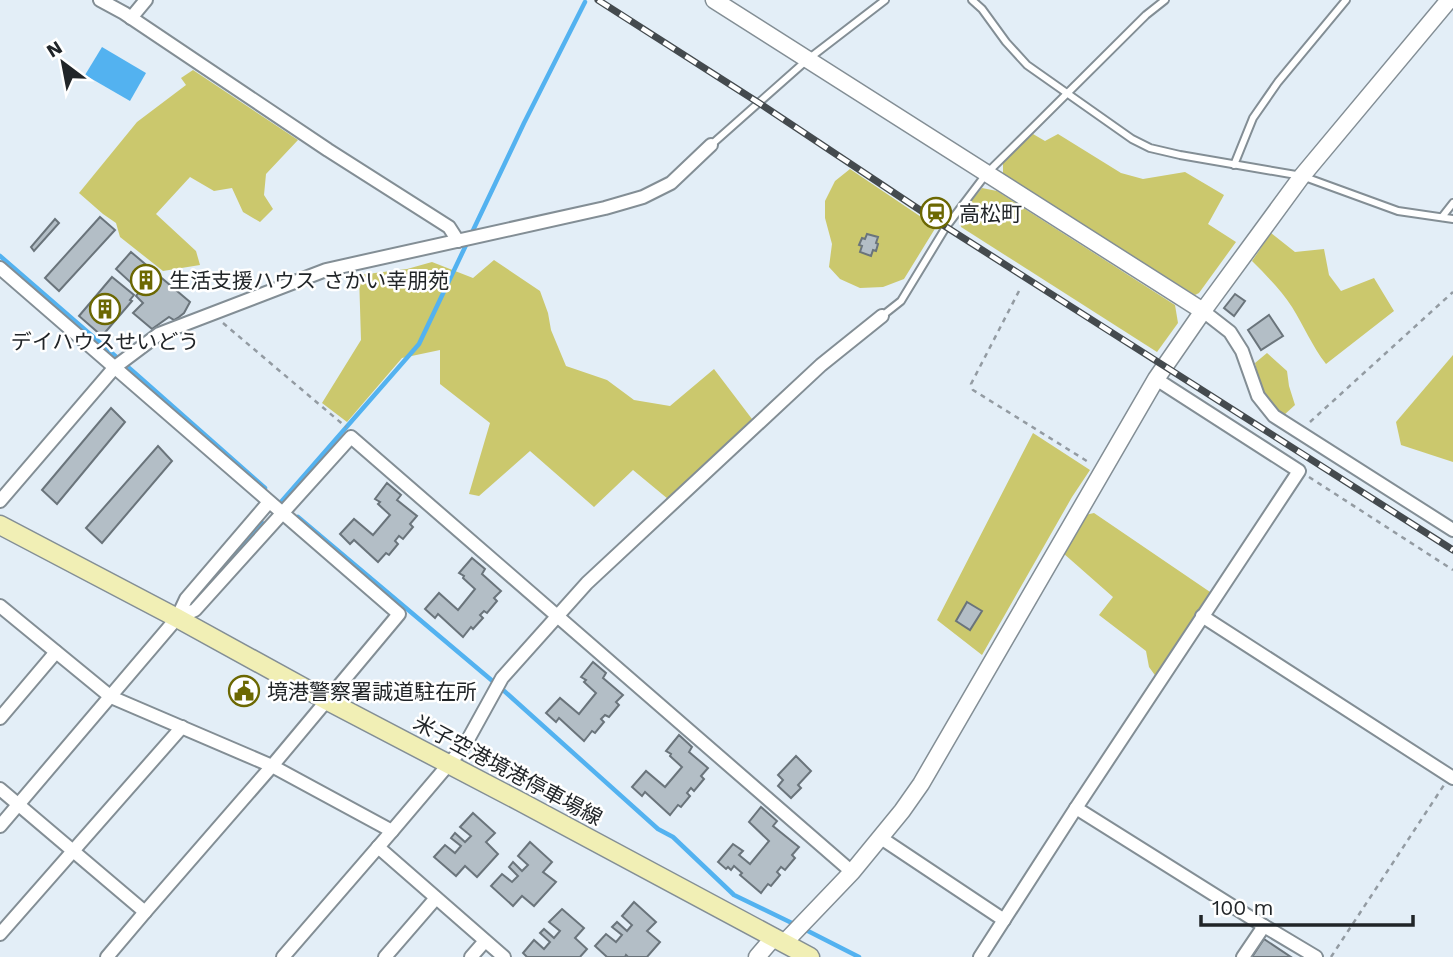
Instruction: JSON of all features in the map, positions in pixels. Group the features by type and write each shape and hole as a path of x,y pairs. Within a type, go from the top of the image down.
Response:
{"main road":[{"name":"米子空港境港停車場線","path":"0,525 810,957"}],"street":[{"path":"100,0 449,227 458,241"},
{"path":"131,18 146,0"},
{"path":"714,0 1203,311 1230,332 1242,351 1258,396 1274,416 1453,530"},
{"path":"757,957 852,872 902,811 1156,379 1301,176 1449,0"},
{"path":"0,501 118,364 159,334 326,270 605,208 643,197 671,183 711,145"},
{"path":"0,269 118,364 269,502 399,614 328,701 107,957"},
{"path":"283,957 449,765 465,745 502,678 587,583 821,365 882,316"},
{"path":"980,957 1299,471 1156,379"},
{"path":"177,618 195,610 351,437 852,872"},
{"path":"0,826 177,618 186,599 269,502"},
{"path":"1,607 111,697 272,766 392,831"},
{"path":"1202,615 1451,777"},
{"path":"0,718 56,652"},
{"path":"0,934 182,727"},
{"path":"0,789 145,912"},
{"path":"1076,808 1317,957"},
{"path":"880,838 1004,920"},
{"path":"378,847 504,957"},
{"path":"385,957 436,898"},
{"path":"1243,957 1264,926"},
{"path":"471,957 485,941"}],"lane":[{"path":"711,145 807,60 886,0"},
{"path":"972,0 1027,65 1132,139 1150,148 1301,176 1398,211 1453,219"},
{"path":"882,316 901,301 946,227 987,173 1146,15 1165,0"},
{"path":"1234,165 1253,118 1278,82 1346,0"},
{"path":"1442,217 1453,203"}],"path":[{"path":"1019,291 971,384 973,390 1102,470"},
{"path":"1301,433 1316,415 1453,292"},
{"path":"213,314 343,425"},
{"path":"1299,471 1453,570"},
{"path":"1331,957 1451,777"}],"shaded area":[{"path":"193,70 298,140 266,174 264,195 273,209 260,222 243,212 232,188 214,191 190,177 156,214 196,251 200,265 163,271 120,237 116,223 79,193 137,122 186,85 181,78"},
{"path":"1033,134 1045,141 1058,134 1121,173 1143,179 1185,172 1224,195 1208,224 1236,242 1195,295 1003,175 1003,162"},
{"path":"850,169 936,227 904,279 883,287 860,288 840,279 829,267 832,244 825,218 825,201 835,181"},
{"path":"982,188 997,191 1175,305 1178,323 1157,352 961,227 959,216"},
{"path":"1271,233 1295,252 1324,249 1329,275 1341,291 1374,278 1394,311 1326,364 1288,301 1252,261"},
{"path":"494,260 540,291 551,330 566,366 607,380 634,400 670,406 714,369 752,419 668,499 633,470 594,507 530,451 479,496 469,494 490,423 440,384 440,350 402,358 347,422 322,403 361,340 359,275 407,269 432,262 473,278"},
{"path":"1267,353 1287,371 1295,405 1284,415 1263,396 1255,363"},
{"path":"1453,355 1453,462 1401,445 1396,422"},
{"path":"1033,433 1090,470 982,655 937,620"},
{"path":"1094,513 1213,594 1157,678 1149,667 1146,651 1099,615 1113,597 1063,553 1085,515"}],"water":[{"path":"102,47 146,73 130,101 85,75"}],"building":[{"path":"100,217 115,230 59,291 45,278"},
{"path":"55,219 59,223 34,251 31,247"},
{"path":"867,234 878,237 876,251 873,250 871,256 860,252 862,246 859,245"},
{"name":"生活支援ハウス さかい幸朋苑","path":"131,252 190,302 184,313 174,320 169,317 152,329 133,313 143,303 136,296 140,291 116,269"},
{"name":"デイハウスせいどう","path":"112,277 134,295 130,300 132,301 102,336 79,316"},
{"path":"1235,294 1245,301 1234,316 1224,308"},
{"path":"1269,315 1283,336 1261,350 1248,330"},
{"path":"111,408 125,422 57,504 42,490"},
{"path":"158,446 172,461 102,543 86,528"},
{"path":"387,483 401,495 397,500 417,516 410,524 413,527 403,539 399,536 395,541 398,544 389,555 386,553 378,562 354,540 350,544 340,534 354,519 373,535 390,515 375,499"},
{"path":"472,558 485,569 482,574 501,591 494,598 497,601 487,613 484,611 480,615 483,618 463,637 438,614 435,618 425,609 439,593 458,610 475,589 459,573"},
{"path":"967,602 982,611 970,630 956,621"},
{"path":"593,662 606,673 603,678 623,695 616,702 619,705 609,717 605,715 601,719 604,722 584,741 559,718 556,722 546,713 560,698 579,714 596,693 581,677"},
{"path":"679,735 692,747 689,752 708,768 701,776 704,779 694,791 691,788 687,793 690,796 670,815 645,792 642,796 632,787 646,771 665,787 682,767 666,751"},
{"path":"796,756 811,771 798,785 801,788 791,798 778,786 783,780 778,775"},
{"path":"761,807 777,821 773,826 799,847 792,855 795,858 785,870 781,867 777,872 780,875 761,893 740,875 742,873 734,866 731,870 728,867 726,869 718,862 733,844 743,851 739,855 750,864 769,841 749,822"},
{"path":"473,813 495,833 486,842 498,854 477,877 465,866 456,876 434,857 445,845 455,853 461,846 451,838 455,833 465,842 471,836 460,827"},
{"path":"530,842 552,862 543,872 556,882 534,906 522,896 513,906 491,886 502,874 512,882 518,876 509,867 513,862 522,871 528,865 518,856"},
{"path":"634,902 656,922 647,931 660,942 647,957 607,957 595,946 606,934 616,942 622,935 612,927 617,922 627,931 632,925 622,916"},
{"path":"562,909 584,928 575,938 587,949 580,957 527,957 523,953 534,940 544,949 550,942 540,933 544,929 554,938 560,931 549,922"},
{"path":"1264,939 1291,957 1252,957"}],"waterway":[{"path":"281,502 419,344 585,2"},
{"path":"0,256 265,488"},
{"path":"298,517 502,689 658,829 673,837 734,895 796,925"},
{"path":"195,599 262,523"},
{"path":"804,929 859,957"}],"railway":[{"path":"598,0 932,218 1453,550"}],"place":[{"name":"高松町","path":"936,213"},
{"name":"生活支援ハウス さかい幸朋苑","path":"146,280"},
{"name":"デイハウスせいどう","path":"105,309"},
{"name":"境港警察署誠道駐在所","path":"244,691"}]}
